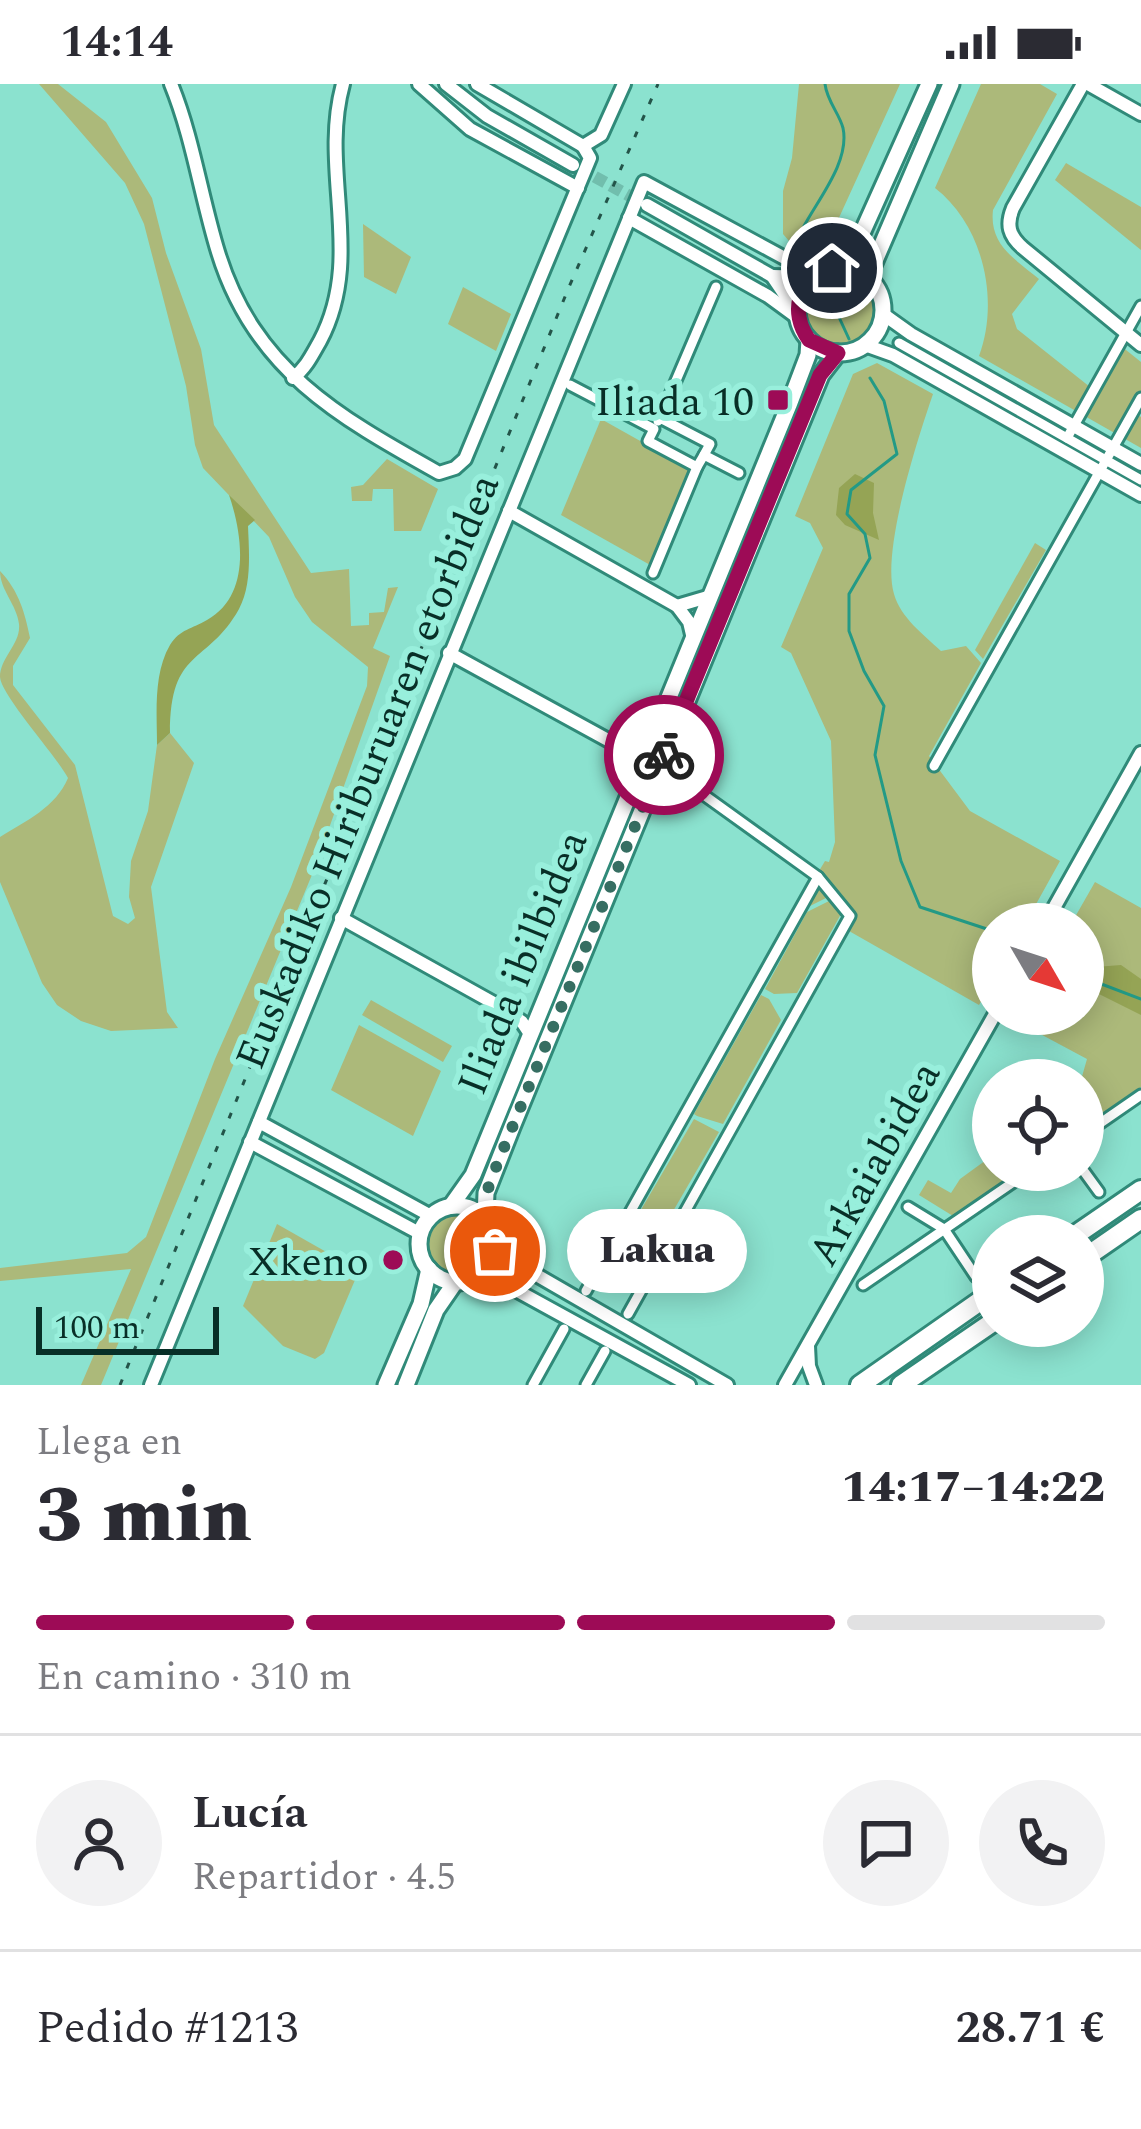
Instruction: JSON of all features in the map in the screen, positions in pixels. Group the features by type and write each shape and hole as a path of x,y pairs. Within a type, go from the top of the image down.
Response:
{"main road":[{"path":"1104,1215 1141,1190"},
{"path":"1104,1245 1141,1220"},
{"path":"860,1385 972,1307"},
{"path":"901,1385 972,1336"}],"street":[{"path":"171,84 228,279 253,327 293,378 307,364 326,329 339,290 342,245 335,133 343,84"},
{"path":"419,84 470,129 578,188"},
{"path":"446,84 487,116 573,165"},
{"path":"477,84 588,144"},
{"name":"Euskadiko Hiriburuaren etorbidea","path":"293,378 334,412 440,472 455,469 466,459 578,188 590,158 588,144 601,135 624,84"},
{"path":"772,276 814,276 838,267 858,242 929,84"},
{"path":"868,277 951,84"},
{"path":"1141,114 1085,84 1013,208 1009,226 1022,248 1141,345"},
{"name":"Euskadiko Hiriburuaren etorbidea","path":"151,1385 644,182 814,276"},
{"path":"646,205 772,276 809,340 838,353 866,345 883,314 880,294 868,277 838,267"},
{"path":"629,218 798,316"},
{"path":"798,316 802,290 814,276"},
{"path":"697,467 648,441 716,287"},
{"path":"1070,432 1141,307"},
{"path":"883,314 1070,432 1141,495"},
{"name":"Iliada ibilbidea","path":"451,1206 473,1175 803,368 809,340"},
{"path":"899,344 1070,432"},
{"path":"866,345 1141,480"},
{"name":"Iliada ibilbidea","path":"485,1218 486,1192 504,1145 820,375 838,353"},
{"path":"570,385 710,444 653,573"},
{"path":"934,766 1141,398"},
{"path":"704,455 739,473"},
{"path":"1106,460 1141,464"},
{"path":"509,511 677,606 685,614 693,639"},
{"path":"677,606 711,596"},
{"path":"449,653 617,745 651,742"},
{"path":"1058,903 1141,753"},
{"path":"628,1314 850,916 818,877 683,780"},
{"path":"586,1291 818,877"},
{"path":"341,918 499,1006 530,1034"},
{"name":"Arkaiabidea","path":"784,1385 983,1035"},
{"path":"1104,1121 1141,1095"},
{"path":"260,1122 431,1216"},
{"path":"250,1142 421,1234"},
{"path":"863,1285 1000,1191"},
{"path":"386,1385 421,1304 429,1269 421,1252 421,1234 431,1216 451,1206 473,1209 494,1233 495,1251 483,1272 455,1282 436,1310 406,1385"},
{"path":"908,1207 944,1229 972,1271"},
{"path":"495,1251 728,1385"},
{"path":"429,1269 455,1282"},
{"path":"483,1272 689,1385"},
{"path":"533,1385 565,1329"},
{"path":"808,1345 816,1385"},
{"path":"586,1385 605,1351"}],"green space":[{"path":"39,84 58,84 106,122 152,198 166,253 201,349 214,425 311,573 349,569 351,626 369,625 369,613 384,612 388,588 398,587 373,648 390,656 316,865 101,1385 81,1385 131,1269 0,1281 0,1268 127,1253 146,1237 215,1059 291,887 367,686 368,667 312,622 295,597 269,537 203,468 144,224 125,183"},
{"path":"799,84 900,84 827,244 801,255 783,234 783,191 792,158"},
{"path":"981,84 1040,84 1057,94 993,210 999,242 1039,279 1012,314 1017,329 1090,387 1116,342 1141,362 1137,414 1141,417 1141,448 979,356 988,311 983,265 965,222 935,188"},
{"path":"1066,163 1141,207 1141,250 1055,180"},
{"path":"363,224 411,257 396,294 364,277"},
{"path":"841,273 866,284 877,309 866,334 841,345 816,334 805,309 816,284"},
{"path":"463,287 511,314 496,351 448,324"},
{"path":"877,363 933,394 897,523 892,551 894,594 907,618 941,651 966,646 981,663 929,756 970,811 1060,861 1037,903 972,903 972,1001 849,931 852,924 841,914 797,993 774,994 765,989 807,912 829,901 826,898 802,910 835,842 831,741 791,653 781,647 823,548 810,523 795,516 853,374"},
{"path":"601,419 692,470 652,566 561,515"},
{"path":"387,459 438,489 421,531 394,531 393,489 373,489 372,501 352,501 351,487 363,485"},
{"path":"855,474 874,483 873,513 879,540 845,525 836,515 839,488"},
{"path":"229,495 255,520 248,526 246,590 227,627 183,671 176,685 170,733 157,745 158,681 170,645 182,632 221,609 237,580 240,546"},
{"path":"1035,543 1046,550 983,659 975,650"},
{"path":"0,571 20,603 30,638 13,666 13,685 75,765 113,916 128,924 135,918 129,897 131,861 148,811 157,745 170,733 194,763 151,887 167,1012 178,1028 111,1031 81,1021 57,1005 42,983 0,882 0,837 48,805 68,778 0,677 19,624"},
{"path":"1095,882 1141,908 1141,1087 1104,1113 1104,1059 1087,1059 1042,1035 1104,1035 1104,903 1083,903"},
{"path":"1121,965 1141,979 1141,1015 1104,996 1104,966"},
{"path":"761,995 769,999 781,1020 723,1124 697,1116 694,1114"},
{"path":"371,1000 452,1046 443,1062 362,1015"},
{"path":"359,1025 441,1071 413,1136 331,1090"},
{"path":"694,1119 719,1132 643,1263 621,1244"},
{"path":"972,1170 972,1191 989,1191 953,1216 919,1195 928,1180 951,1193"},
{"path":"457,1213 479,1222 488,1244 479,1266 457,1275 435,1266 426,1244 435,1222"},
{"path":"277,1224 351,1266 355,1280 324,1353 315,1359 283,1346 243,1306"}],"waterway":[{"path":"810,250 804,226 832,179 844,141 825,84"},
{"path":"827,291 849,339"},
{"path":"870,378 884,401 897,454 851,490 847,514 865,534 870,558 849,594 849,631 884,706 875,755 901,861 920,907 972,924"},
{"path":"1104,985 1141,999"}],"tunnel":[{"path":"579,168 646,205"}],"railway":[{"path":"120,1385 569,287 658,84"}],"way so far":[{"path":"495,1251 494,1233 485,1218 486,1192 664,755"}],"place":[{"name":"Iliada 10","path":"778,400"},
{"name":"Lakua","path":"495,1251"},
{"name":"Xkeno","path":"393,1260"}],"route":[{"path":"664,755 820,375 838,353 809,340 797,314 806,283 832,268"}]}
